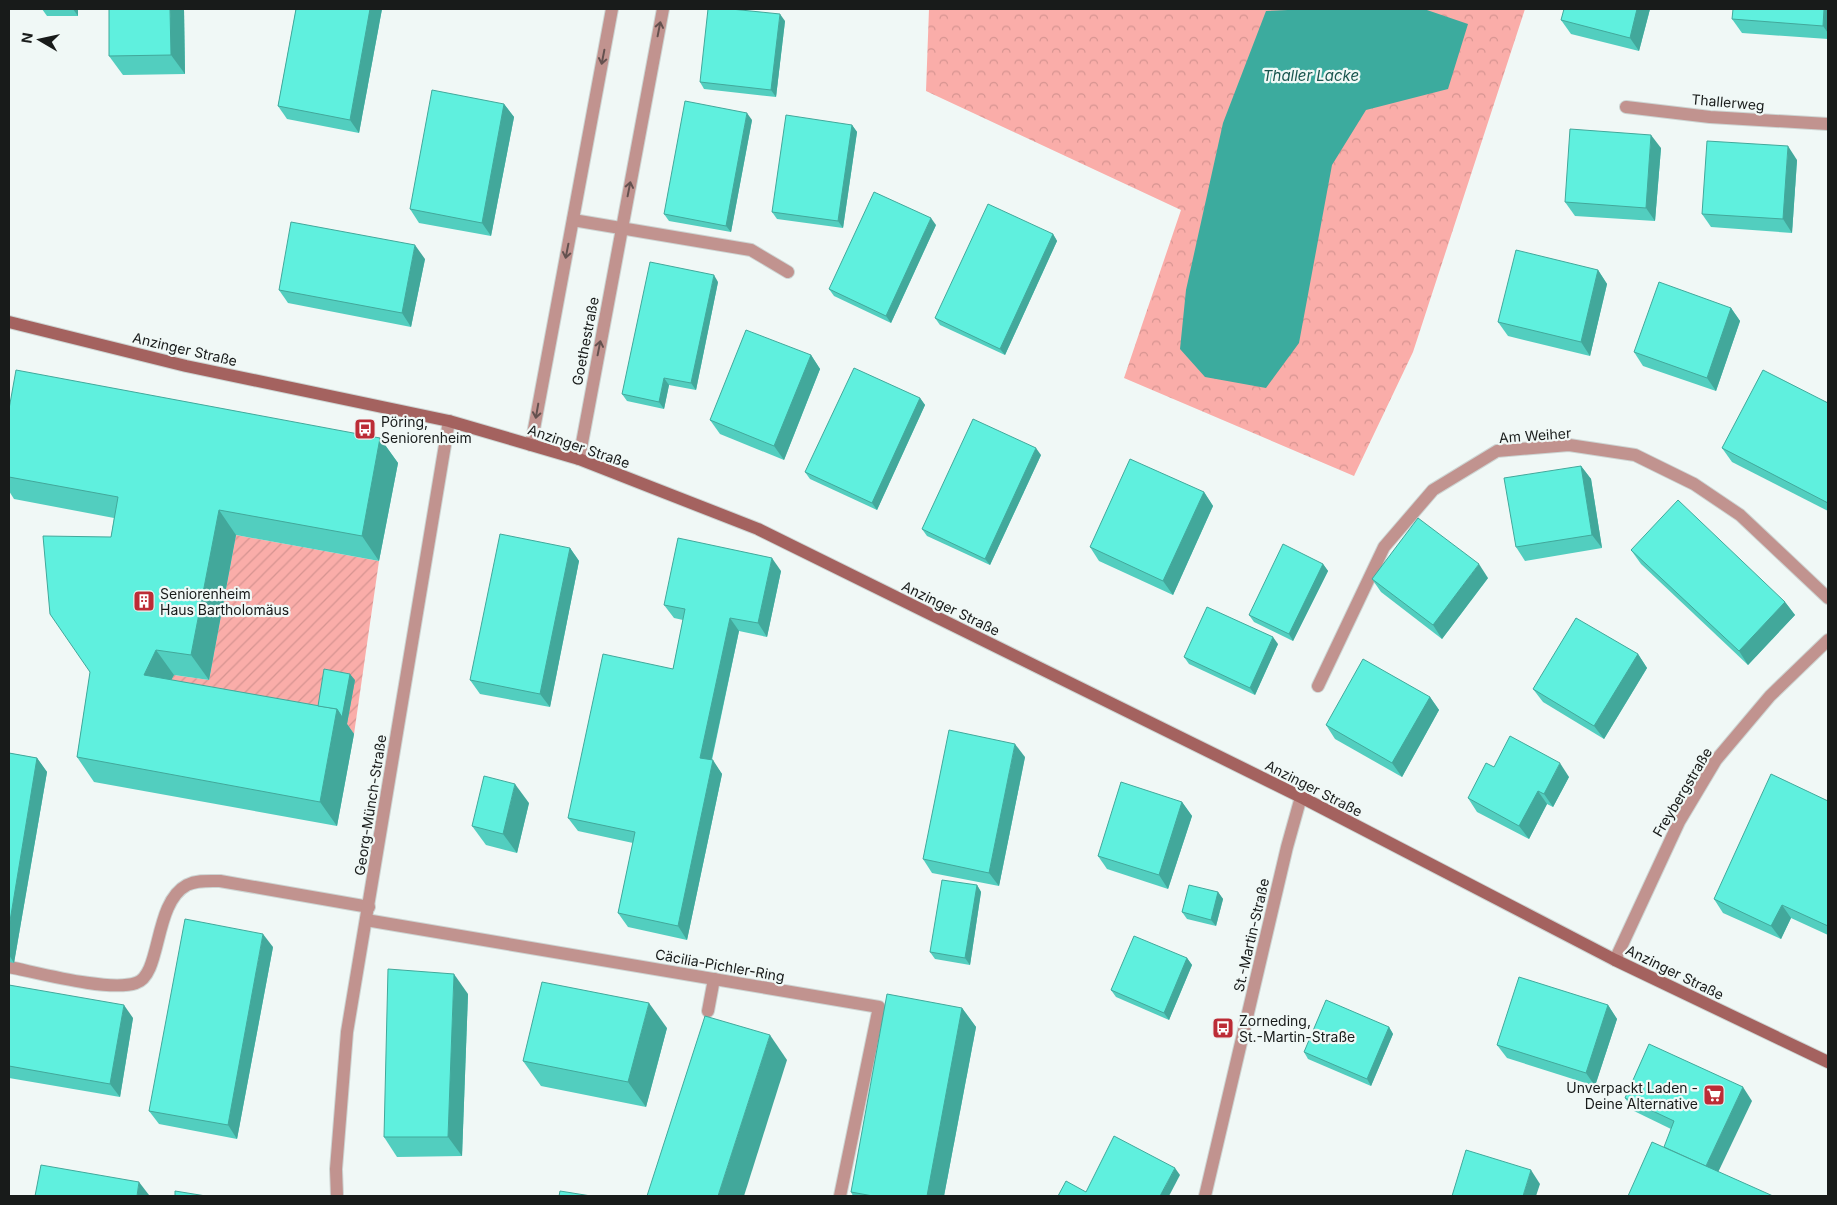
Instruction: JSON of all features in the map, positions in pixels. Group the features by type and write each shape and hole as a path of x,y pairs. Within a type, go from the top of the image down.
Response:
{"street":[{"path":"531,445 612,9"},
{"name":"Goethestraße","path":"579,459 663,9"},
{"name":"Thallerweg","path":"1626,107 1710,117 1828,124"},
{"path":"573,220 751,250 788,272"},
{"name":"Anzinger Straße","path":"9,322 186,366 449,421 579,459 758,530 1301,797 1615,960 1828,1062"},
{"name":"Georg-Münch-Straße","path":"337,1196 336,1169 347,1032 449,421"},
{"name":"Am Weiher","path":"1318,686 1384,547 1433,490 1496,451 1568,445 1635,455 1694,484 1740,515 1828,598"},
{"name":"Freybergstraße","path":"1615,960 1678,822 1716,760 1770,696 1828,640"},
{"name":"St.-Martin-Straße","path":"1204,1196 1287,847 1301,797"},
{"path":"9,967 97,984 122,986 138,983 151,968 165,912 173,899 186,886 201,881 220,881 368,907"},
{"name":"Cäcilia-Pichler-Ring","path":"366,920 879,1007 840,1196"},
{"path":"708,1011 714,979"}],"green space":[{"path":"929,9 1525,9 1413,352 1354,476 1124,378 1181,210 926,91"},
{"path":"236,535 379,561 354,734 161,700 174,675 209,680"}],"water":[{"name":"Thaller Lacke","path":"1424,9 1468,24 1448,89 1366,110 1332,165 1299,343 1266,388 1205,377 1180,349 1186,290 1223,123 1266,11"}],"building":[{"path":"109,9 170,9 171,55 109,56"},
{"path":"296,9 370,9 350,120 278,106"},
{"path":"708,9 731,9 780,14 771,90 700,82"},
{"path":"1564,9 1637,9 1630,38 1561,20"},
{"path":"1733,9 1824,9 1823,26 1732,19"},
{"path":"432,90 504,104 482,223 410,209"},
{"path":"685,101 747,113 726,226 664,214"},
{"path":"786,115 852,125 838,221 772,212"},
{"path":"1570,129 1651,135 1646,208 1565,202"},
{"path":"1707,141 1788,146 1783,219 1702,214"},
{"path":"874,192 931,218 886,316 829,289"},
{"path":"988,204 1053,234 1000,349 935,318"},
{"path":"291,222 415,245 402,313 279,290"},
{"path":"1516,250 1598,270 1581,342 1498,322"},
{"path":"650,262 714,275 691,383 664,378 659,402 622,394"},
{"path":"1659,282 1731,308 1707,378 1634,352"},
{"path":"746,330 811,355 774,446 710,420"},
{"path":"854,368 920,398 872,503 805,472"},
{"name":"Seniorenheim Haus Bartholomäus","path":"16,370 380,438 362,536 219,510 191,655 156,650 144,675 337,709 320,802 77,757 90,672 50,614 43,536 111,537 118,497 9,477 9,409"},
{"path":"1763,370 1828,403 1828,503 1722,448"},
{"path":"973,419 1036,448 985,559 922,529"},
{"path":"1130,459 1204,492 1163,581 1090,547"},
{"path":"1581,466 1592,535 1516,547 1504,478"},
{"path":"1678,500 1785,602 1739,651 1631,550"},
{"path":"1418,518 1479,564 1433,625 1372,579"},
{"path":"500,534 570,548 540,694 470,680"},
{"path":"678,538 772,558 758,623 730,618 700,758 713,760 678,926 618,913 635,832 568,818 603,654 673,669 685,609 664,605"},
{"path":"1283,544 1323,564 1289,634 1249,615"},
{"path":"1207,607 1273,637 1250,688 1184,657"},
{"path":"1576,618 1638,654 1594,726 1533,689"},
{"path":"1363,659 1430,697 1392,763 1326,725"},
{"path":"324,669 350,674 342,717 337,709 318,706"},
{"path":"949,730 1015,744 989,873 923,859"},
{"path":"1510,736 1560,763 1544,794 1538,791 1519,826 1468,798 1486,763 1494,767"},
{"path":"9,753 37,758 9,927"},
{"path":"1771,774 1828,801 1828,926 1782,905 1771,926 1714,899"},
{"path":"484,776 515,784 503,834 472,826"},
{"path":"1121,782 1182,802 1159,875 1098,856"},
{"path":"942,880 977,885 965,958 930,952"},
{"path":"1189,885 1218,892 1211,920 1182,912"},
{"path":"185,919 263,934 228,1125 149,1111"},
{"path":"1134,936 1187,958 1164,1013 1111,990"},
{"path":"388,969 454,974 448,1137 384,1137"},
{"path":"1519,977 1608,1005 1586,1073 1497,1045"},
{"path":"542,982 649,1003 628,1082 523,1061"},
{"path":"9,985 124,1005 110,1084 9,1066"},
{"path":"887,994 962,1008 927,1196 873,1196 851,1192"},
{"path":"1326,1000 1389,1027 1367,1079 1304,1052"},
{"path":"705,1016 770,1035 718,1196 647,1196"},
{"path":"1649,1044 1743,1087 1706,1166 1664,1147 1674,1121 1625,1098"},
{"path":"1114,1136 1175,1168 1160,1196 1058,1196 1066,1181 1086,1192"},
{"path":"1652,1142 1773,1196 1628,1196"},
{"path":"1466,1150 1531,1170 1523,1196 1452,1196"},
{"path":"41,1165 139,1182 137,1196 35,1196"},
{"path":"175,1191 206,1196 175,1196"},
{"path":"560,1191 591,1196 559,1196"}],"place":[{"name":"Pöring, Seniorenheim","path":"365,429"},
{"name":"Seniorenheim Haus Bartholomäus","path":"144,601"},
{"name":"Zorneding, St.-Martin-Straße","path":"1223,1028"},
{"name":"Unverpackt Laden - Deine Alternative","path":"1714,1095"}]}
